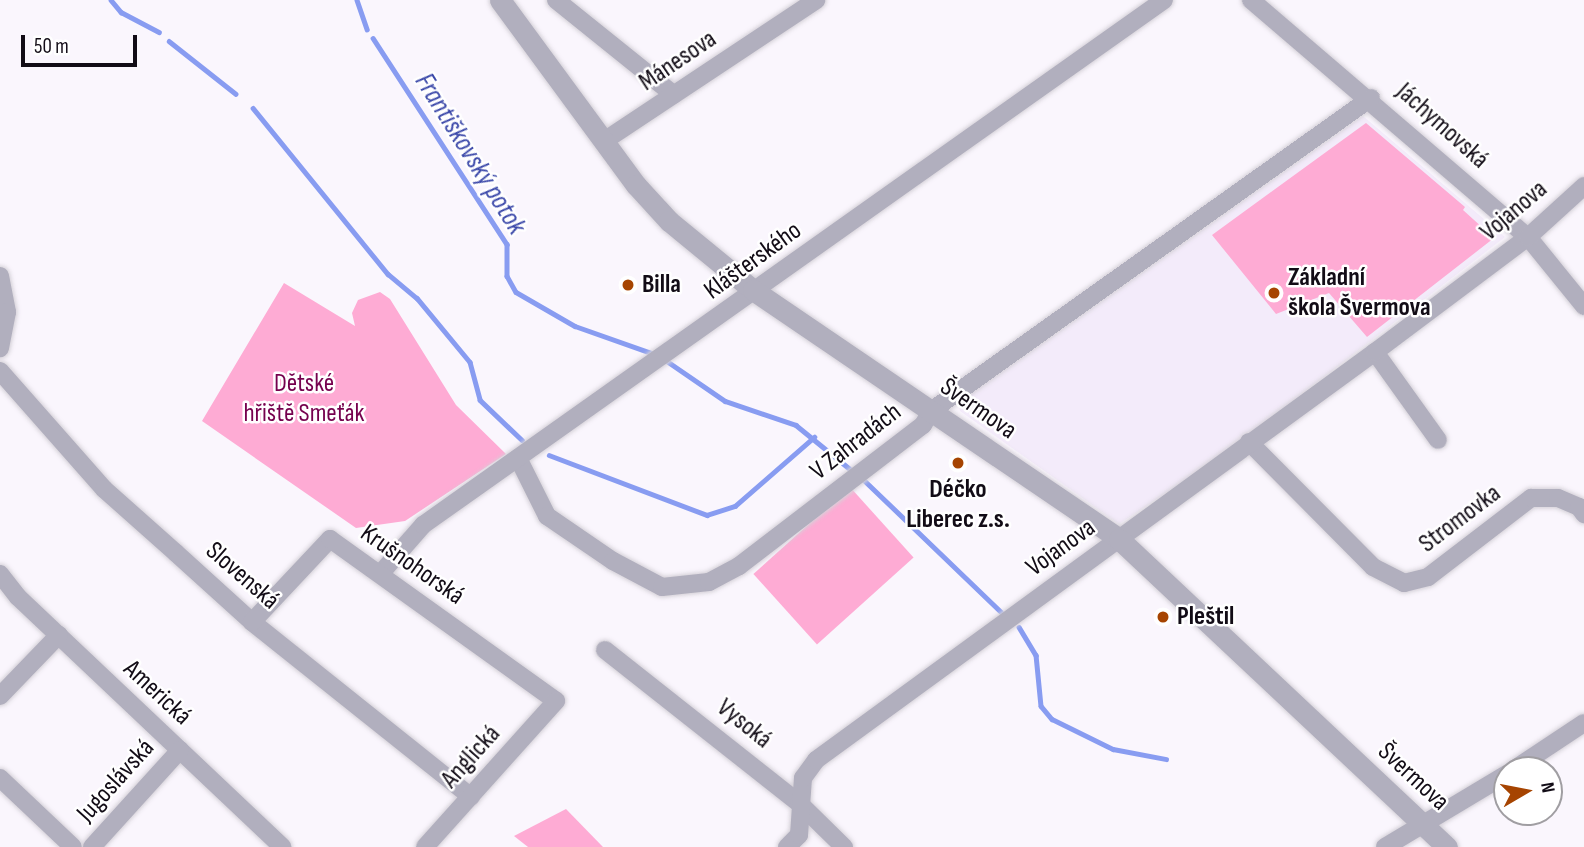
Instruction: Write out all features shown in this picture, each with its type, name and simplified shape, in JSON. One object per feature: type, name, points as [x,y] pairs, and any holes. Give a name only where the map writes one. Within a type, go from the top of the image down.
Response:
[{"type":"street","name":"Švermova","points":[[500,0],[604,141],[669,221],[753,290],[1119,539],[1447,847]]},
{"type":"street","points":[[556,0],[674,95]]},
{"type":"street","name":"Mánesova","points":[[604,141],[816,0]]},
{"type":"street","name":"Klášterského","points":[[381,573],[423,525],[740,304],[753,290],[1164,0]]},
{"type":"street","name":"Jáchymovská","points":[[1251,0],[1371,98],[1528,237],[1584,306]]},
{"type":"street","name":"V Zahradách","points":[[518,458],[547,516],[650,584],[692,587],[739,566],[923,425],[931,411],[1371,98]]},
{"type":"street","name":"Vojanova","points":[[787,847],[799,835],[799,803],[803,778],[816,760],[1375,352],[1528,237],[1584,186]]},
{"type":"street","points":[[0,276],[7,312],[0,348]]},
{"type":"street","points":[[1375,352],[1438,440]]},
{"type":"street","name":"Slovenská","points":[[0,371],[104,489],[252,622],[471,797]]},
{"type":"street","name":"Stromovka","points":[[1249,442],[1373,567],[1405,583],[1428,577],[1531,498],[1558,498],[1579,507],[1584,514]]},
{"type":"street","name":"Krušnohorská","points":[[252,622],[330,539],[556,701]]},
{"type":"street","name":"Americká","points":[[0,574],[59,635],[282,847]]},
{"type":"street","points":[[0,696],[59,635]]},
{"type":"street","name":"Vysoká","points":[[605,650],[799,803],[844,847]]},
{"type":"street","name":"Anglická","points":[[425,847],[556,701]]},
{"type":"street","points":[[1534,756],[1584,723]]},
{"type":"street","name":"Jugoslávská","points":[[92,847],[180,750]]},
{"type":"street","points":[[0,778],[73,847]]},
{"type":"street","points":[[1385,847],[1420,823],[1493,782]]},
{"type":"shaded area","name":"Základní škola Švermova","points":[[1363,116],[1505,237],[1219,458],[1119,524],[960,411],[958,403]]},
{"type":"green space","points":[[1366,123],[1465,207],[1463,210],[1494,238],[1367,337],[1329,293],[1276,314],[1212,235]]},
{"type":"green space","name":"Dětské hřiště Smeťák","points":[[284,283],[355,326],[352,313],[358,300],[380,292],[390,299],[456,405],[506,454],[405,521],[356,528],[202,421]]},
{"type":"green space","points":[[850,487],[914,558],[817,645],[753,574]]},
{"type":"green space","points":[[566,809],[603,847],[528,847],[514,836]]},
{"type":"waterway","points":[[111,0],[121,12],[159,32]]},
{"type":"waterway","name":"Františkovský potok","points":[[357,0],[367,29]]},
{"type":"waterway","name":"Františkovský potok","points":[[373,38],[507,244],[507,276],[516,292],[575,326],[657,355]]},
{"type":"waterway","points":[[169,41],[236,94]]},
{"type":"waterway","points":[[253,108],[388,274],[417,298],[470,362],[480,400],[522,440]]},
{"type":"waterway","name":"Františkovský potok","points":[[664,359],[725,401],[796,425],[850,469]]},
{"type":"waterway","points":[[549,455],[707,515],[735,506],[814,437]]},
{"type":"waterway","name":"Františkovský potok","points":[[864,480],[1001,612]]},
{"type":"waterway","name":"Františkovský potok","points":[[1019,627],[1036,655],[1041,706],[1052,719],[1113,749],[1166,759]]},
{"type":"place","name":"Billa","points":[[628,285]]},
{"type":"place","name":"Základní škola Švermova","points":[[1274,293]]},
{"type":"place","name":"Déčko Liberec z.s.","points":[[958,463]]},
{"type":"place","name":"Pleštil","points":[[1163,617]]}]
